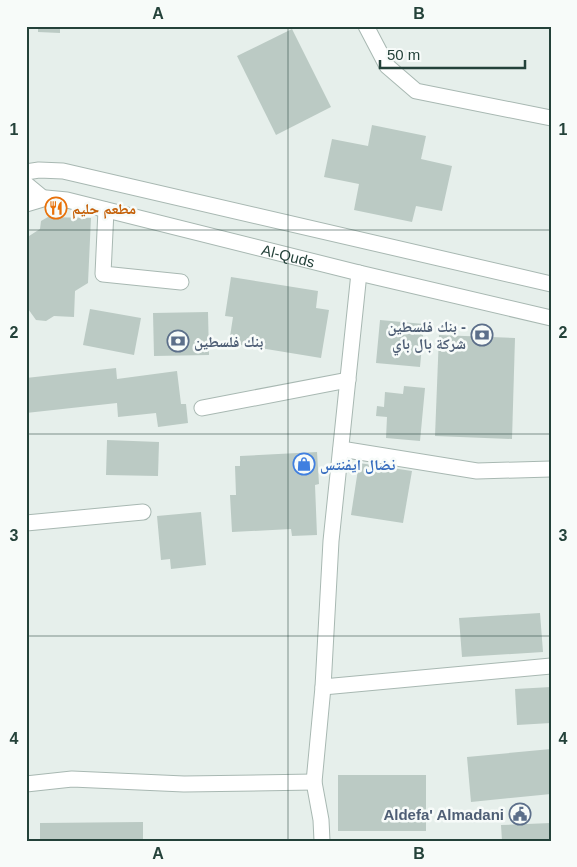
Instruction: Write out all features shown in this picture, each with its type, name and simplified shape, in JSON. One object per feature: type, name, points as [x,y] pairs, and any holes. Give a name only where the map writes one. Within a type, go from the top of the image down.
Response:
[{"type":"street","points":[[366,26],[387,66],[416,91],[551,118]]},
{"type":"street","name":"Al-Quds","points":[[26,172],[39,170],[63,171],[551,284]]},
{"type":"street","points":[[26,184],[43,198]]},
{"type":"street","name":"Al-Quds","points":[[26,204],[43,198],[68,200],[359,273],[551,318]]},
{"type":"street","points":[[106,210],[103,274],[182,282]]},
{"type":"street","points":[[322,841],[321,820],[314,782],[323,687],[331,541],[359,273]]},
{"type":"street","points":[[202,408],[348,380]]},
{"type":"street","points":[[341,449],[478,471],[551,469]]},
{"type":"street","points":[[26,523],[143,512]]},
{"type":"street","points":[[323,687],[551,666]]},
{"type":"street","points":[[26,784],[72,779],[184,784],[314,782]]},
{"type":"building","points":[[38,26],[60,26],[60,33],[38,32]]},
{"type":"building","points":[[292,29],[331,107],[276,135],[237,56]]},
{"type":"building","points":[[372,125],[426,136],[421,159],[452,166],[442,211],[416,206],[412,222],[354,210],[359,184],[324,177],[332,139],[368,146]]},
{"type":"building","points":[[48,217],[91,218],[88,283],[75,291],[74,317],[54,316],[46,321],[36,320],[26,306],[26,238],[40,229],[41,221]]},
{"type":"building","points":[[231,277],[318,291],[316,308],[329,310],[321,358],[229,343],[233,317],[225,316]]},
{"type":"building","points":[[90,309],[141,318],[134,355],[83,345]]},
{"type":"building","points":[[208,312],[209,355],[154,356],[153,313]]},
{"type":"building","points":[[380,320],[424,324],[420,367],[376,363]]},
{"type":"building","points":[[439,335],[515,338],[512,439],[435,436]]},
{"type":"building","points":[[116,368],[117,379],[177,371],[181,404],[186,404],[188,423],[158,427],[156,413],[118,417],[117,403],[26,413],[26,378]]},
{"type":"building","points":[[404,386],[425,388],[420,441],[386,438],[387,417],[376,416],[377,406],[384,407],[385,392],[403,394]]},
{"type":"building","points":[[107,440],[159,442],[158,476],[106,475]]},
{"type":"building","points":[[317,452],[319,484],[315,485],[317,535],[292,536],[291,529],[232,532],[230,495],[236,495],[235,466],[240,466],[240,456]]},
{"type":"building","points":[[359,463],[412,471],[403,523],[351,515]]},
{"type":"building","points":[[201,512],[206,565],[171,569],[170,559],[161,560],[157,516]]},
{"type":"building","points":[[540,613],[543,652],[462,657],[459,618]]},
{"type":"building","points":[[551,687],[551,723],[517,725],[515,689]]},
{"type":"building","points":[[551,749],[551,794],[471,802],[467,757]]},
{"type":"building","points":[[338,775],[426,775],[426,831],[338,831]]},
{"type":"building","points":[[143,822],[143,841],[40,841],[40,823]]},
{"type":"building","points":[[551,823],[551,841],[502,841],[501,825]]},
{"type":"place","name":"مطعم حليم","points":[[56,208]]},
{"type":"place","name":"بنك فلسطين - شركة بال باي","points":[[482,335]]},
{"type":"place","name":"بنك فلسطين","points":[[178,341]]},
{"type":"place","name":"نضال ايفنتس","points":[[304,464]]},
{"type":"place","name":"Aldefa' Almadani","points":[[520,814]]}]
